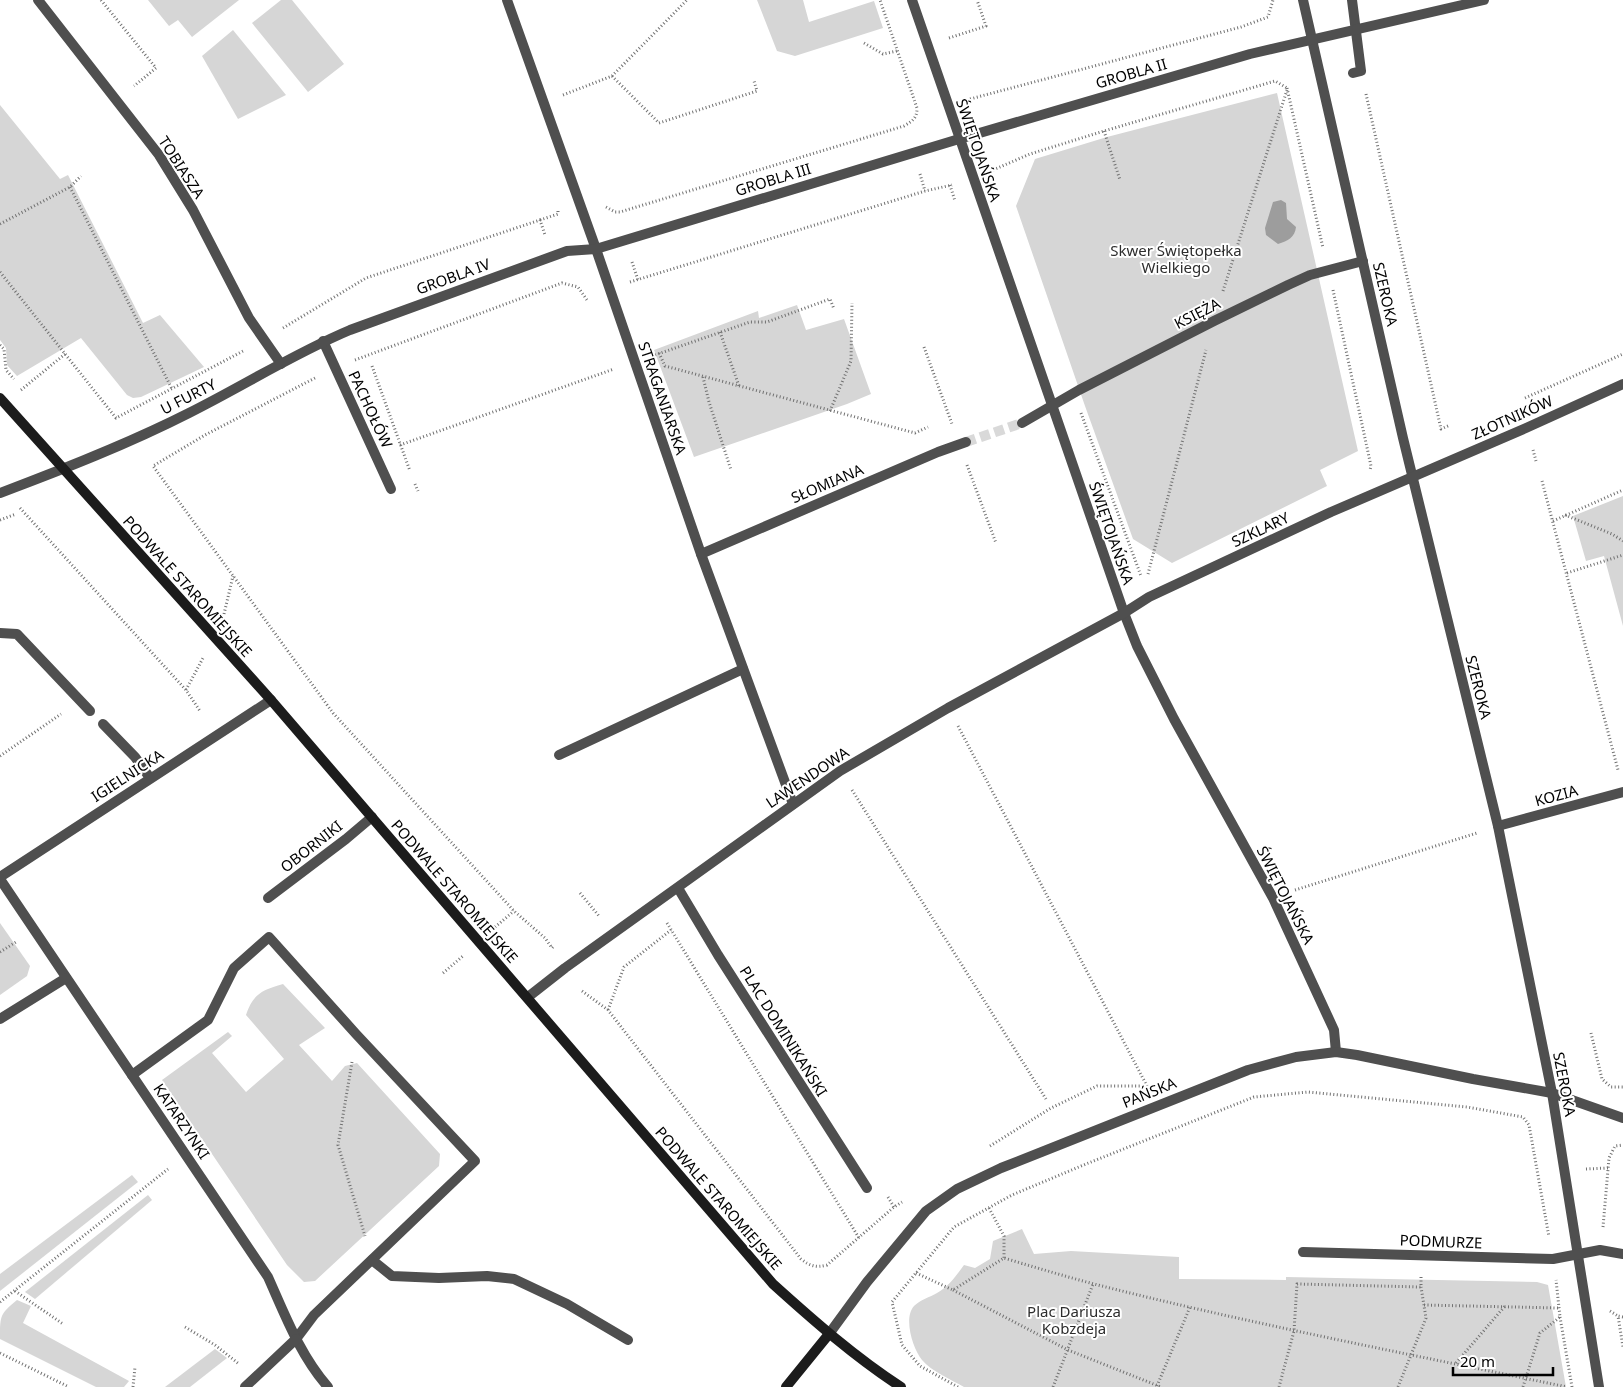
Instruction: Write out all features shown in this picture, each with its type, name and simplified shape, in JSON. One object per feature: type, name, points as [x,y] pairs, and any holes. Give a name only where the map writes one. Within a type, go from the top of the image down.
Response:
[{"type":"street","name":"TOBIASZA","points":[[38,0],[159,155],[193,210],[249,318],[281,364]]},
{"type":"street","name":"STRAGANIARSKA","points":[[506,0],[596,249],[701,554],[793,804]]},
{"type":"street","name":"ŚWIĘTOJAŃSKA","points":[[912,0],[958,139],[1137,646],[1174,719],[1273,898],[1334,1030],[1336,1052]]},
{"type":"street","name":"SZEROKA","points":[[1303,0],[1412,477],[1498,826],[1552,1093],[1599,1387]]},
{"type":"street","points":[[1352,0],[1356,30],[1357,72]]},
{"type":"street","name":"GROBLA II","points":[[958,139],[1250,54],[1484,0]]},
{"type":"street","name":"GROBLA III","points":[[596,249],[958,139]]},
{"type":"street","name":"GROBLA IV","points":[[323,341],[566,251],[596,249]]},
{"type":"street","name":"KSIĘŻA","points":[[1051,406],[1214,321],[1288,285],[1328,270],[1363,261]]},
{"type":"street","name":"U FURTY","points":[[2,492],[63,469],[188,414],[323,341]]},
{"type":"street","name":"PACHOŁÓW","points":[[323,341],[392,489]]},
{"type":"street","name":"ZŁOTNIKÓW","points":[[1412,477],[1623,384]]},
{"type":"street","name":"PODWALE STAROMIEJSKIE","points":[[2,401],[271,700],[773,1284],[829,1334],[901,1387]]},
{"type":"street","points":[[1022,423],[1051,406]]},
{"type":"street","name":"SŁOMIANA","points":[[701,554],[938,452],[966,442]]},
{"type":"street","name":"SZKLARY","points":[[1124,613],[1149,597],[1331,512],[1412,477]]},
{"type":"street","name":"LAWENDOWA","points":[[528,997],[655,903],[840,772],[948,708],[1124,613]]},
{"type":"street","points":[[0,633],[17,634],[90,711]]},
{"type":"street","points":[[559,755],[743,669]]},
{"type":"street","name":"IGIELNICKA","points":[[0,878],[271,700]]},
{"type":"street","points":[[103,724],[135,757],[150,778]]},
{"type":"street","name":"KOZIA","points":[[1498,826],[1623,792]]},
{"type":"street","name":"OBORNIKI","points":[[268,898],[372,816]]},
{"type":"street","name":"KATARZYNKI","points":[[0,878],[268,1277],[296,1339],[328,1387]]},
{"type":"street","name":"PLAC DOMINIKAŃSKI","points":[[678,888],[724,964],[867,1188]]},
{"type":"street","points":[[132,1075],[208,1020],[234,968],[269,938],[356,1034],[476,1161],[314,1315],[296,1339],[245,1387]]},
{"type":"street","points":[[0,1019],[66,978]]},
{"type":"street","name":"PAŃSKA","points":[[829,1334],[867,1282],[926,1211],[957,1190],[1001,1168],[1248,1070],[1296,1056],[1336,1052],[1356,1055],[1552,1093],[1623,1118]]},
{"type":"street","name":"PODMURZE","points":[[1303,1252],[1554,1259],[1600,1250],[1623,1254]]},
{"type":"street","points":[[372,1260],[392,1276],[439,1278],[487,1276],[514,1279],[567,1304],[628,1340]]},
{"type":"street","points":[[786,1387],[829,1334]]},
{"type":"path","points":[[563,95],[612,76],[687,0]]},
{"type":"path","points":[[615,212],[904,126],[915,119],[917,114],[916,108],[880,0]]},
{"type":"path","points":[[954,36],[986,26],[977,0]]},
{"type":"path","points":[[917,114],[1241,27],[1268,17],[1273,0]]},
{"type":"path","points":[[864,43],[883,54],[897,51]]},
{"type":"path","points":[[1357,72],[1441,429],[1450,425]]},
{"type":"path","points":[[612,76],[659,123],[757,91],[754,81]]},
{"type":"path","points":[[996,168],[1030,154],[1275,81],[1287,88],[1371,466],[1369,474]]},
{"type":"path","points":[[1104,131],[1120,180]]},
{"type":"path","points":[[0,224],[70,187],[81,176]]},
{"type":"path","points":[[627,283],[925,191],[950,186]]},
{"type":"path","points":[[70,187],[172,389]]},
{"type":"path","points":[[0,272],[116,418]]},
{"type":"path","points":[[552,948],[545,938],[514,911],[333,712],[152,466],[205,435],[335,368],[562,283],[578,287],[586,297]]},
{"type":"path","points":[[834,310],[830,299],[767,322],[750,322],[657,354],[665,366],[830,411],[915,433],[928,427]]},
{"type":"path","points":[[830,411],[851,361],[852,303]]},
{"type":"path","points":[[720,332],[739,386]]},
{"type":"path","points":[[0,344],[4,349],[6,370],[22,389]]},
{"type":"path","points":[[924,347],[954,429]]},
{"type":"path","points":[[2,401],[22,389],[65,354]]},
{"type":"path","points":[[1526,398],[1623,354]]},
{"type":"path","points":[[372,366],[411,473]]},
{"type":"path","points":[[400,445],[612,370]]},
{"type":"path","points":[[703,376],[709,402],[731,470]]},
{"type":"path","points":[[1074,393],[1141,577]]},
{"type":"path","points":[[965,458],[996,543]]},
{"type":"path","points":[[1542,481],[1616,764]]},
{"type":"path","points":[[414,482],[418,491]]},
{"type":"path","points":[[1553,521],[1623,490]]},
{"type":"path","points":[[2,492],[22,511],[186,690],[200,711]]},
{"type":"path","points":[[0,520],[22,511]]},
{"type":"path","points":[[1564,515],[1612,534],[1623,541]]},
{"type":"path","points":[[1567,574],[1623,555]]},
{"type":"path","points":[[224,614],[233,576]]},
{"type":"path","points":[[0,756],[80,701]]},
{"type":"path","points":[[948,708],[1147,1086]]},
{"type":"path","points":[[840,772],[1046,1099]]},
{"type":"path","points":[[1273,898],[1498,826]]},
{"type":"path","points":[[580,893],[599,916]]},
{"type":"path","points":[[655,903],[859,1238]]},
{"type":"path","points":[[608,1010],[624,967],[671,930]]},
{"type":"path","points":[[0,952],[17,941]]},
{"type":"path","points":[[582,991],[608,1010],[801,1259],[809,1265],[821,1267],[835,1259]]},
{"type":"path","points":[[1591,1033],[1602,1079],[1611,1087],[1623,1087]]},
{"type":"path","points":[[356,1034],[338,1144],[372,1260]]},
{"type":"path","points":[[958,1387],[920,1366],[902,1345],[892,1302],[954,1227],[1012,1195],[1254,1097],[1308,1092],[1467,1106],[1523,1117],[1529,1125],[1554,1259],[1560,1317],[1572,1387]]},
{"type":"path","points":[[0,1302],[143,1188]]},
{"type":"path","points":[[989,1208],[1004,1236],[1004,1258]]},
{"type":"path","points":[[1398,1387],[1426,1318],[1421,1287],[1422,1256]]},
{"type":"path","points":[[953,1290],[1004,1258],[1093,1284],[1294,1331],[1567,1387]]},
{"type":"path","points":[[916,1273],[953,1290],[1068,1350],[1159,1386],[1190,1307]]},
{"type":"path","points":[[1053,1387],[1093,1284]]},
{"type":"path","points":[[1279,1387],[1294,1331],[1297,1284],[1421,1287]]},
{"type":"path","points":[[15,1291],[63,1324]]},
{"type":"path","points":[[1424,1305],[1586,1307]]},
{"type":"path","points":[[1455,1364],[1505,1306]]},
{"type":"path","points":[[1623,1316],[1618,1316],[1623,1348]]},
{"type":"path","points":[[1523,1387],[1540,1333],[1560,1317]]},
{"type":"path","points":[[185,1327],[215,1345],[240,1364]]},
{"type":"path","points":[[0,1353],[69,1387]]},
{"type":"path","points":[[133,1387],[135,1366]]},
{"type":"green space","points":[[148,0],[239,0],[192,37],[178,20],[169,26]]},
{"type":"green space","points":[[281,0],[292,0],[344,64],[308,92],[252,23]]},
{"type":"green space","points":[[757,0],[803,0],[809,22],[874,1],[883,28],[795,56],[777,51]]},
{"type":"green space","points":[[233,30],[286,95],[238,119],[202,56]]},
{"type":"green space","name":"Skwer Świętopełka Wielkiego","points":[[1277,93],[1358,451],[1320,470],[1327,486],[1172,563],[1133,539],[1016,206],[1035,159],[1107,137]]},
{"type":"green space","points":[[0,105],[60,179],[68,175],[143,323],[160,315],[204,367],[141,397],[133,398],[127,395],[81,338],[17,376],[7,365],[6,348],[0,340]]},
{"type":"green space","points":[[797,305],[806,330],[844,319],[871,394],[694,457],[654,350],[758,311],[759,318]]},
{"type":"green space","points":[[1623,496],[1623,626],[1604,556],[1586,561],[1573,516]]},
{"type":"green space","points":[[0,923],[30,966],[27,976],[0,995]]},
{"type":"green space","points":[[283,984],[325,1028],[299,1045],[332,1081],[345,1066],[357,1063],[440,1154],[439,1166],[315,1281],[304,1282],[287,1265],[162,1080],[228,1032],[232,1036],[212,1053],[246,1092],[284,1059],[246,1015],[252,1002],[259,994],[269,988]]},
{"type":"green space","points":[[132,1175],[138,1182],[0,1291],[0,1274]]},
{"type":"green space","points":[[148,1195],[152,1200],[35,1299],[25,1292]]},
{"type":"green space","name":"Plac Dariusza Kobzdeja","points":[[1022,1229],[1034,1254],[1071,1251],[1179,1257],[1179,1279],[1286,1280],[1286,1277],[1537,1282],[1548,1285],[1566,1387],[964,1387],[936,1372],[922,1360],[915,1349],[910,1333],[909,1318],[911,1311],[916,1304],[945,1287],[964,1265],[975,1268],[990,1259],[993,1241]]},
{"type":"green space","points":[[17,1300],[31,1306],[23,1323],[129,1381],[124,1387],[96,1387],[0,1339],[2,1316]]},
{"type":"green space","points":[[215,1349],[227,1358],[190,1387],[165,1387]]},
{"type":"shaded area","points":[[1281,200],[1286,203],[1287,219],[1296,227],[1290,238],[1278,244],[1266,235],[1265,228],[1273,202]]},
{"type":"tunnel","points":[[966,442],[1022,423]]}]
